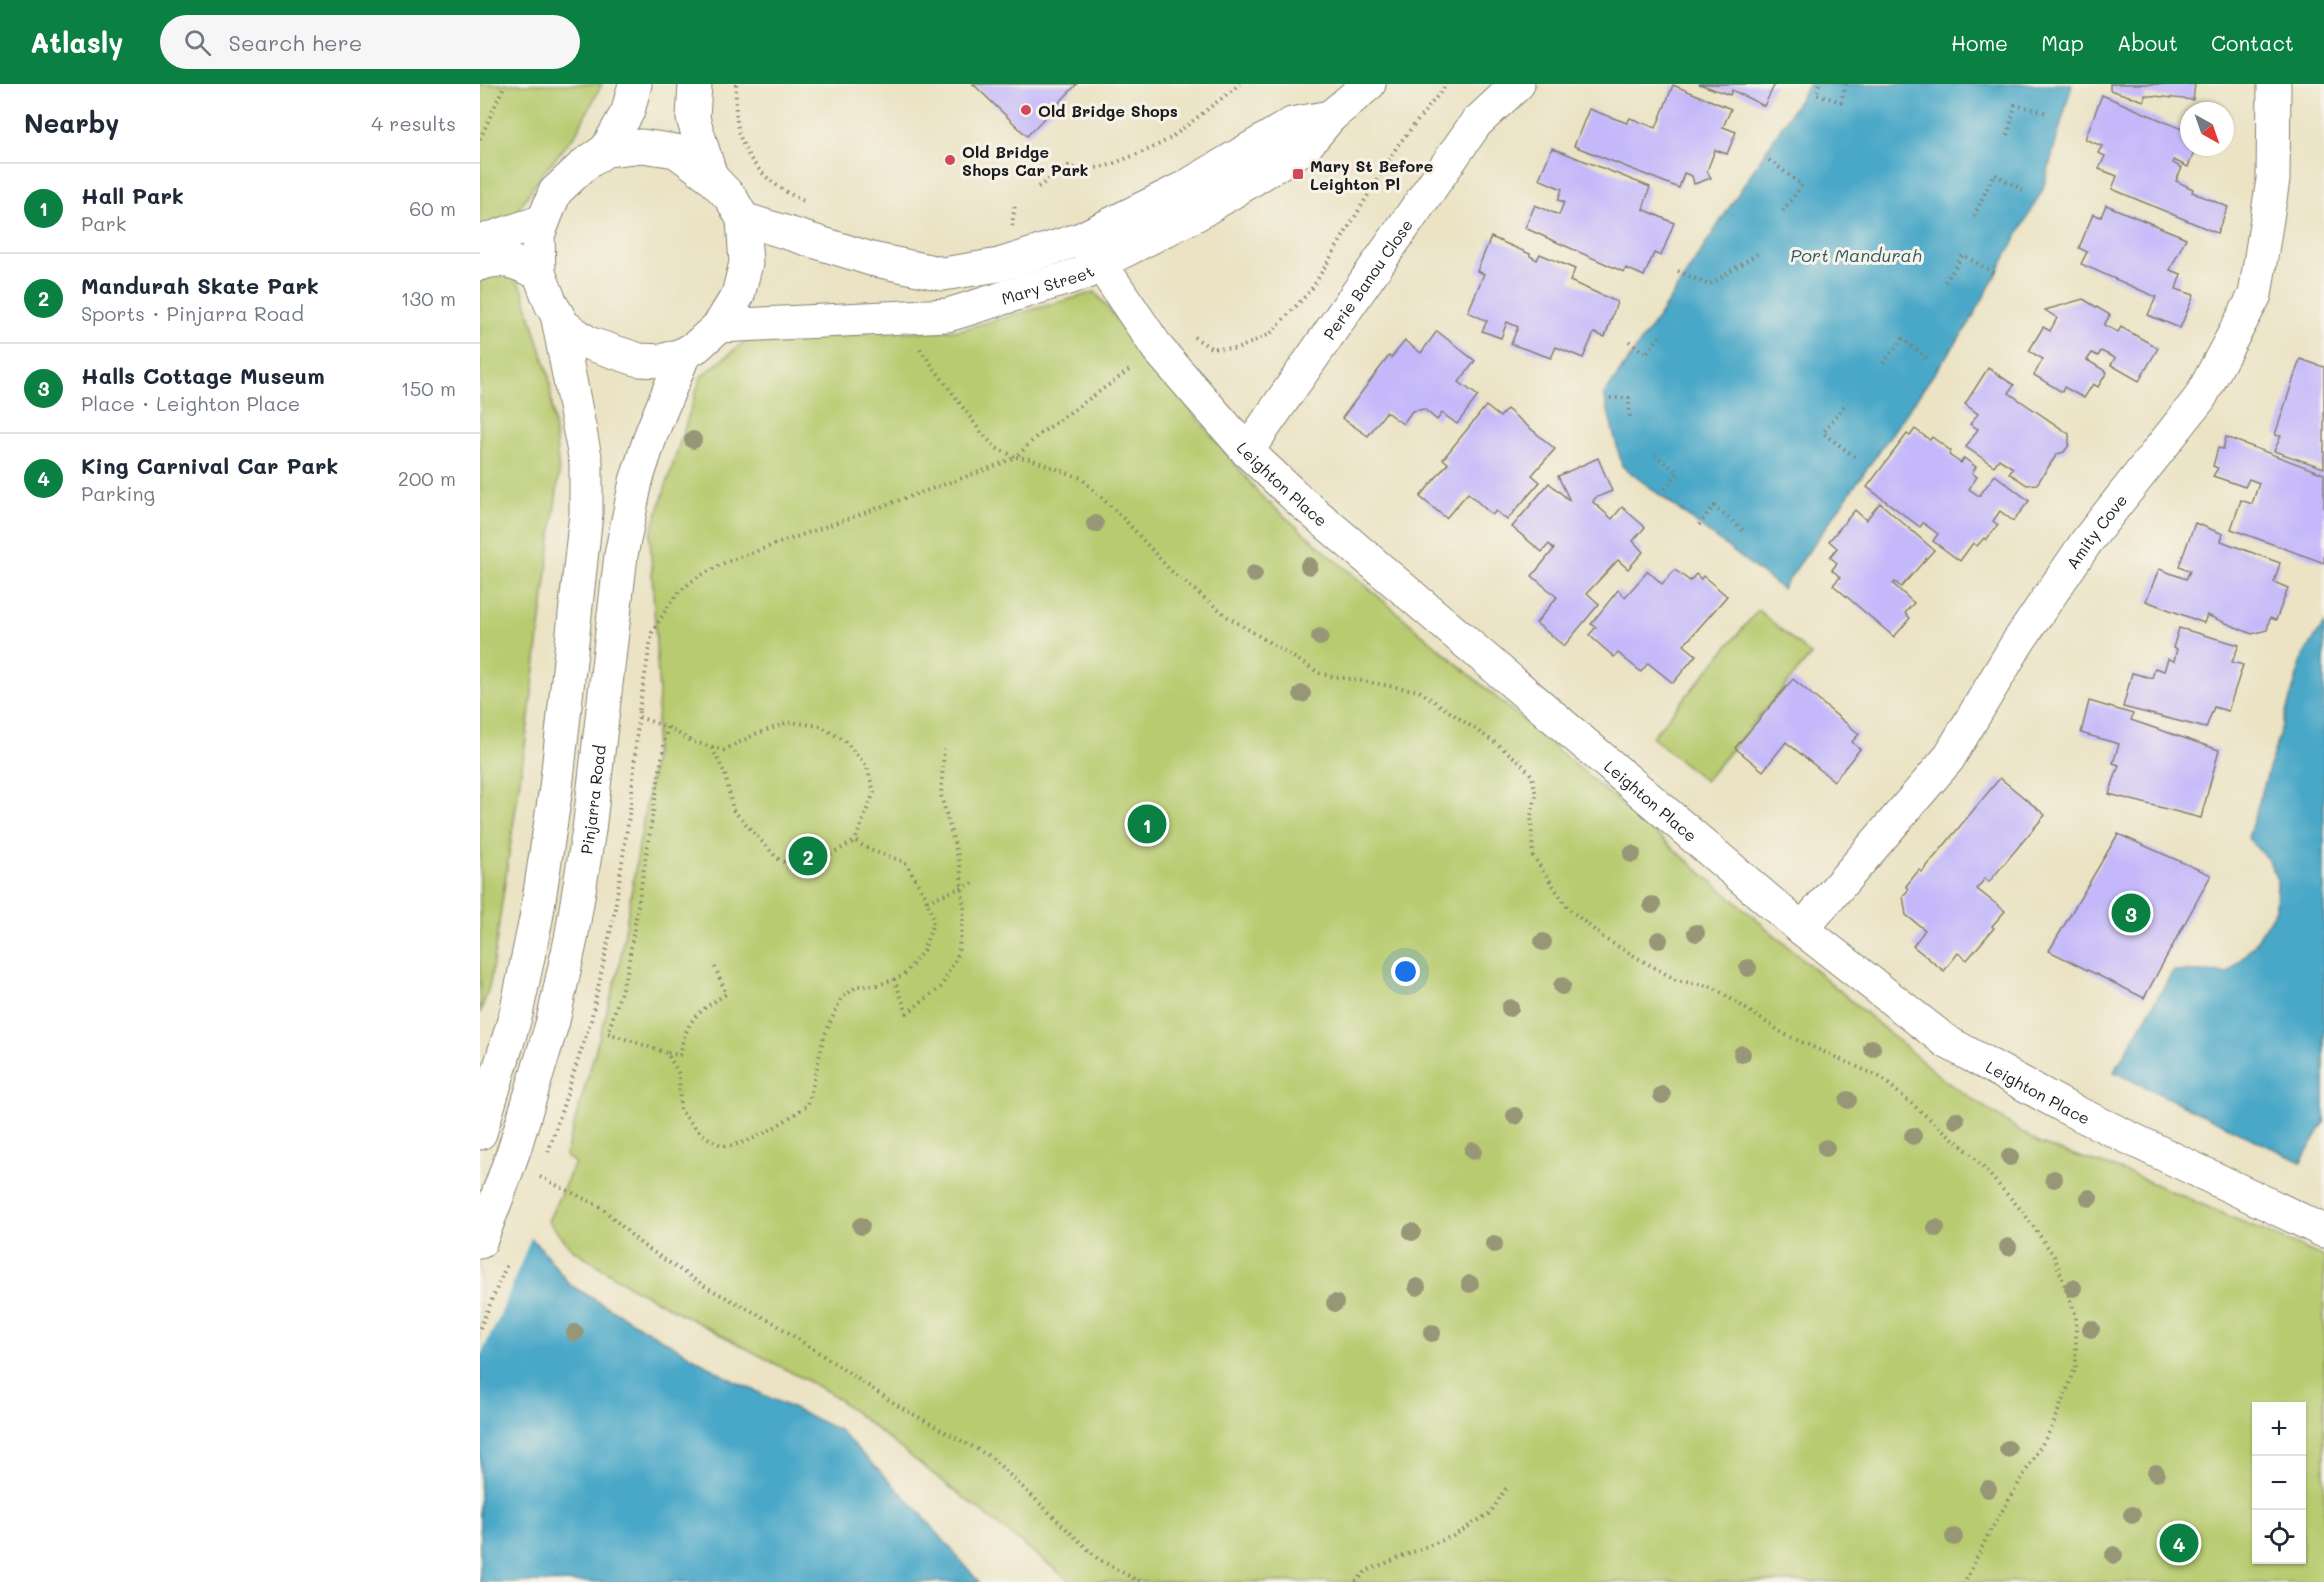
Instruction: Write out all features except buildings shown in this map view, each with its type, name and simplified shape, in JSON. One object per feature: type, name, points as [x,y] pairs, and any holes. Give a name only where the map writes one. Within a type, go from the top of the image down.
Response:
[{"type":"street","points":[[606,150],[642,146],[676,151],[711,177],[731,198],[743,219],[746,263],[738,295],[719,326],[697,346],[684,354],[662,361],[639,360],[588,343],[563,325],[539,273],[538,235],[555,192],[585,164],[606,150],[628,111],[636,84]]},
{"type":"street","points":[[695,84],[693,118],[711,177]]},
{"type":"street","name":"Mary Street","points":[[743,219],[871,259],[943,274],[1090,251],[1184,188],[1292,124],[1330,117],[1369,84]]},
{"type":"street","name":"Perie Banou Close","points":[[1247,451],[1476,123],[1518,84]]},
{"type":"street","name":"Amity Cove","points":[[1802,929],[1948,759],[2018,642],[2087,541],[2200,398],[2255,295],[2273,180],[2274,84]]},
{"type":"street","points":[[480,242],[543,221]]},
{"type":"street","name":"Mary Street","points":[[719,326],[948,315],[1087,272],[1090,251]]},
{"type":"street","name":"Leighton Place","points":[[1090,251],[1158,349],[1247,451],[1298,499],[1802,929],[1947,1042],[2071,1110],[2324,1231]]},
{"type":"street","points":[[480,264],[496,259],[508,260],[539,273]]},
{"type":"street","points":[[480,1133],[516,1014],[536,919],[556,788],[586,514],[586,462],[557,314]]},
{"type":"street","name":"Pinjarra Road","points":[[480,1242],[524,1162],[571,939],[590,830],[621,555],[636,481],[652,432],[684,354]]},
{"type":"path","points":[[480,139],[505,84]]},
{"type":"path","points":[[736,84],[737,122],[746,152],[762,174],[788,194],[810,203]]},
{"type":"path","points":[[1038,187],[1069,165],[1081,171],[1107,166],[1150,149],[1171,138],[1240,84]]},
{"type":"path","points":[[545,1160],[591,1020],[614,915],[631,803],[639,710],[652,633],[680,591],[696,578],[726,562],[1016,457],[1037,436],[1174,339],[1191,335],[1211,348],[1238,349],[1270,334],[1311,290],[1398,145],[1447,84]]},
{"type":"path","points":[[1819,84],[1816,94],[1840,102],[1846,84]]},
{"type":"path","points":[[2008,135],[2015,105],[2048,113]]},
{"type":"path","points":[[1769,160],[1802,185],[1782,212]]},
{"type":"path","points":[[1974,216],[1994,174],[2023,190]]},
{"type":"path","points":[[1678,271],[1709,285],[1757,254]]},
{"type":"path","points":[[1945,282],[1963,255],[1996,274]]},
{"type":"path","points":[[911,317],[911,332],[921,350],[981,432],[996,448],[1016,457],[1030,459],[1082,478],[1123,518],[1170,570],[1228,617],[1321,674],[1419,691],[1521,762],[1532,776],[1536,795],[1531,816],[1533,856],[1568,908],[1605,939],[1676,980],[1713,987],[1784,1034],[1880,1077],[1971,1153],[2023,1212],[2054,1256],[2076,1316],[2076,1367],[2051,1429],[1989,1533],[1965,1582]]},
{"type":"path","points":[[1629,341],[1646,354],[1660,336]]},
{"type":"path","points":[[1883,363],[1903,339],[1929,360]]},
{"type":"path","points":[[1610,398],[1629,398],[1630,420]]},
{"type":"path","points":[[1844,406],[1823,433],[1856,458]]},
{"type":"path","points":[[1655,455],[1678,473],[1664,490]]},
{"type":"path","points":[[1698,525],[1714,506],[1744,531]]},
{"type":"path","points":[[639,717],[667,727],[693,742],[724,750],[756,734],[789,722],[821,726],[846,742],[867,767],[874,792],[855,841],[800,871],[777,858],[733,810],[725,774],[711,747]]},
{"type":"path","points":[[667,727],[627,972],[608,1033],[667,1053],[680,1055],[683,1038],[690,1022],[726,994],[715,967]]},
{"type":"path","points":[[894,979],[902,1006],[907,1013],[941,987],[958,954],[964,911],[960,864],[941,795],[944,749]]},
{"type":"path","points":[[667,1053],[679,1074],[680,1110],[701,1133],[721,1145],[748,1142],[808,1105],[824,1036],[841,999],[857,986],[878,985],[903,976],[923,951],[934,921],[927,901],[905,862],[870,850],[855,841]]},
{"type":"path","points":[[927,901],[976,882]]},
{"type":"path","points":[[524,1162],[601,1207],[641,1244],[706,1287],[771,1321],[900,1407],[991,1457],[1098,1559],[1140,1582]]},
{"type":"path","points":[[538,1181],[542,1170]]},
{"type":"path","points":[[1356,1582],[1366,1571],[1453,1536],[1490,1514],[1506,1488]]},
{"type":"green space","points":[[480,84],[602,84],[575,135],[543,173],[515,214],[480,227]]},
{"type":"green space","points":[[511,275],[522,288],[549,376],[559,474],[528,725],[490,984],[480,1014],[480,278]]},
{"type":"green space","points":[[1095,292],[1262,497],[1944,1080],[2040,1144],[2129,1173],[2324,1257],[2324,1582],[1071,1582],[830,1393],[629,1286],[571,1248],[548,1221],[575,1163],[565,1156],[618,972],[654,756],[659,695],[650,536],[701,377],[749,338],[960,330]]},
{"type":"green space","points":[[1758,610],[1811,655],[1705,781],[1652,737]]},
{"type":"water","name":"Port Mandurah","points":[[1809,84],[2072,84],[2043,189],[1969,324],[1782,589],[1622,466],[1604,395],[1663,310]]},
{"type":"water","points":[[2324,624],[2324,1123],[2301,1162],[2114,1072],[2173,971],[2228,973],[2254,945],[2276,909],[2277,880],[2269,861],[2248,838],[2303,656]]},
{"type":"water","points":[[480,1191],[540,1247],[570,1285],[730,1379],[839,1430],[918,1510],[979,1582],[480,1582]]},
{"type":"pier","points":[[480,1188],[532,1235],[499,1318],[480,1356]]},
{"type":"place","name":"Old Bridge Shops","points":[[1026,110]]},
{"type":"place","name":"Old Bridge Shops Car Park","points":[[950,160]]},
{"type":"place","name":"Mary St Before Leighton Pl","points":[[1298,174]]},
{"type":"place","name":"Hall Park","points":[[1147,824]]},
{"type":"place","name":"Mandurah Skate Park","points":[[808,856]]},
{"type":"place","name":"Halls Cottage Museum","points":[[2131,913]]},
{"type":"place","name":"King Carnival Car Park","points":[[2179,1543]]}]
